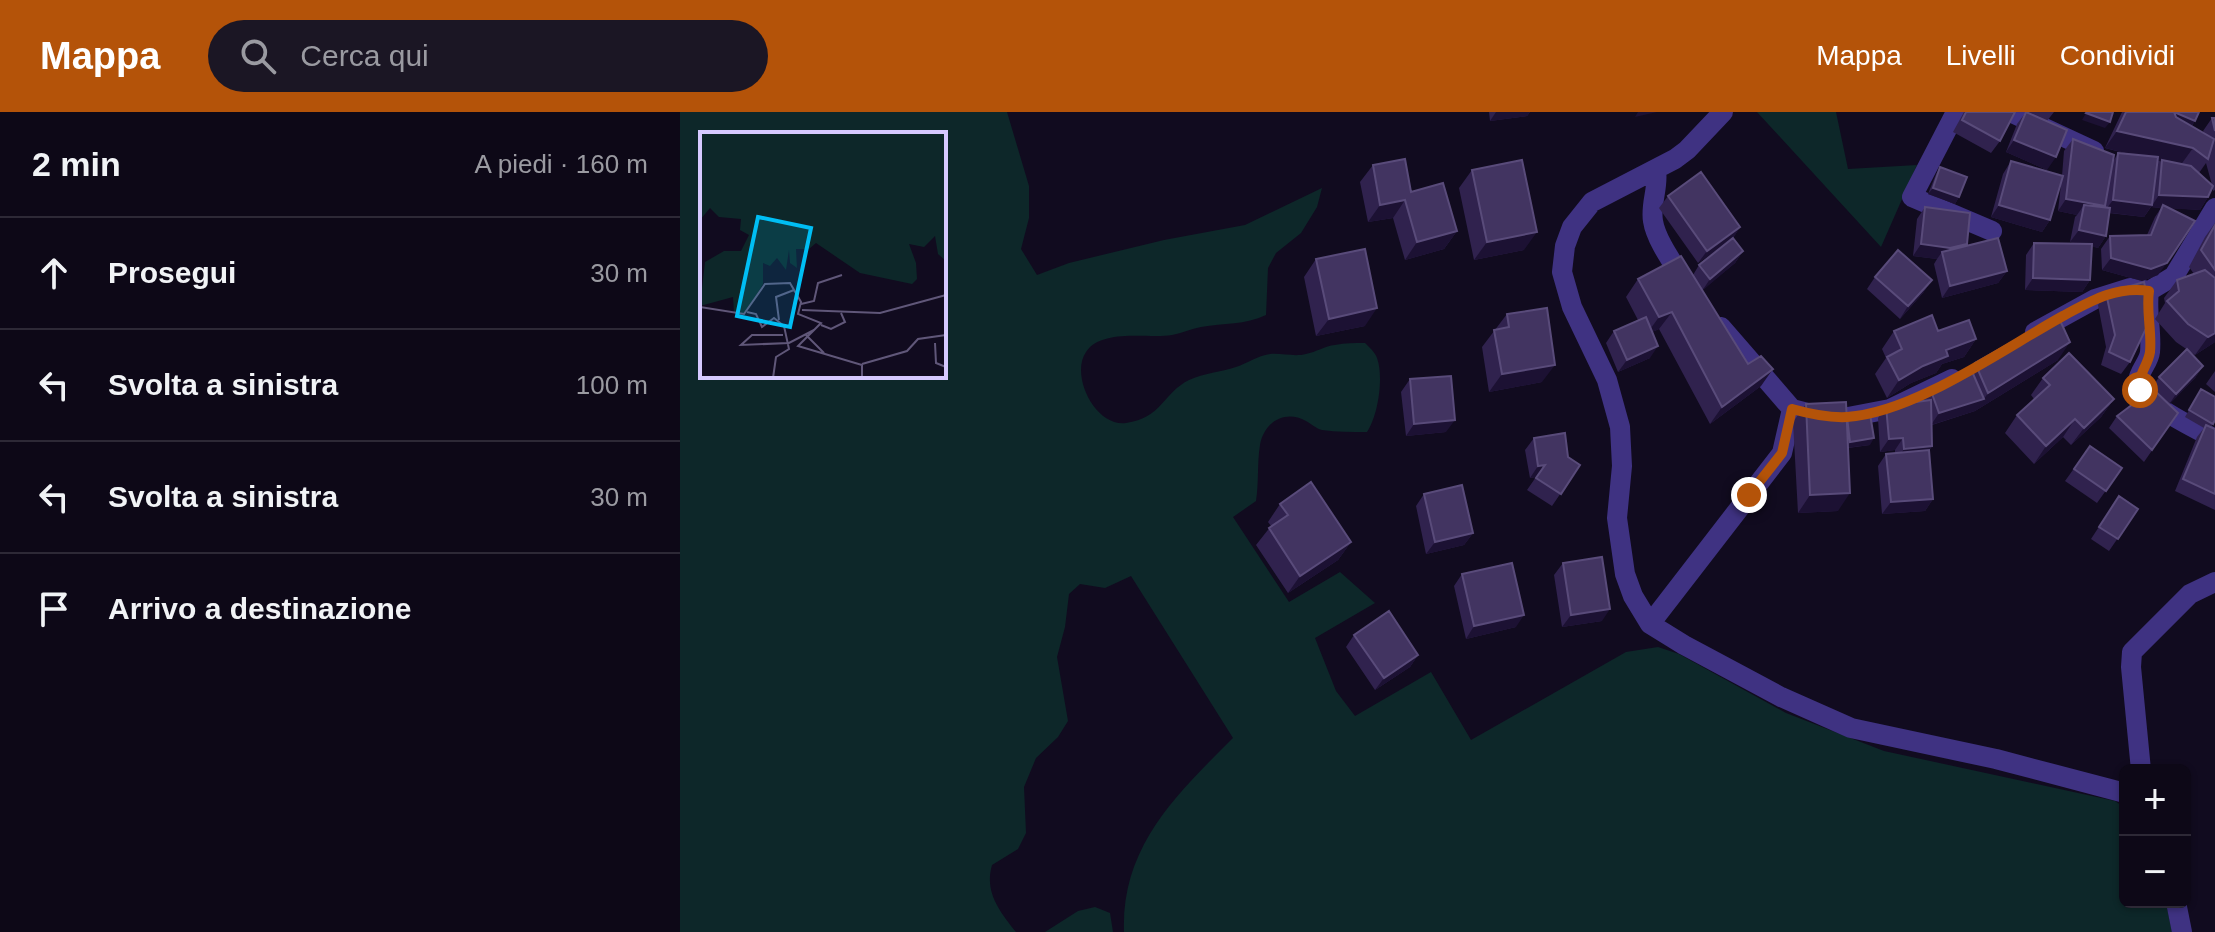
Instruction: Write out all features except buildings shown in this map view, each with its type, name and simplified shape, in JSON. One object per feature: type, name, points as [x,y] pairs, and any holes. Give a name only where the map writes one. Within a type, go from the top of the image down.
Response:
[{"type":"street","points":[[1723,112],[1687,150],[1656,170],[1592,202],[1572,227],[1565,246],[1562,272],[1572,307],[1607,380],[1620,427],[1622,466],[1617,518],[1625,574],[1633,596],[1650,624],[1781,697],[1851,728],[1996,759],[2119,791]]},
{"type":"street","points":[[1956,112],[1912,197],[1992,231]]},
{"type":"street","points":[[2010,112],[2109,158]]},
{"type":"street","points":[[1656,170],[1653,221],[1669,257],[1700,302],[1792,409],[1819,416],[1848,417],[1890,409],[1966,372]]},
{"type":"street","points":[[2016,342],[2095,299],[2130,288],[2149,291],[2174,276],[2215,207],[2200,188]]},
{"type":"street","points":[[2149,291],[2150,354],[2138,381],[2140,390],[2173,419],[2215,439]]},
{"type":"street","points":[[1650,624],[1782,453],[1792,409]]},
{"type":"street","points":[[2140,764],[2132,652],[2190,594],[2215,582]]},
{"type":"street","points":[[2177,908],[2182,932]]},
{"type":"green space","points":[[680,112],[1007,112],[1029,186],[1029,218],[1021,249],[1037,275],[1069,263],[1164,240],[1245,225],[1322,188],[1317,207],[1301,233],[1276,253],[1268,268],[1266,315],[1250,321],[1201,327],[1172,335],[1103,340],[1086,352],[1081,373],[1088,398],[1104,417],[1126,423],[1155,411],[1189,380],[1265,355],[1302,355],[1354,343],[1365,343],[1373,352],[1379,366],[1380,386],[1367,432],[1322,430],[1291,416],[1277,420],[1262,437],[1256,501],[1233,517],[1289,602],[1340,572],[1375,603],[1315,638],[1336,691],[1355,716],[1431,672],[1471,740],[1626,652],[1658,647],[1679,654],[1786,713],[1884,751],[2115,801],[2119,804],[2119,908],[2167,908],[2172,932],[1124,932],[1132,873],[1142,848],[1173,801],[1233,738],[1131,576],[1105,588],[1080,584],[1069,594],[1057,657],[1068,721],[1058,737],[1036,758],[1024,787],[1026,833],[1018,849],[992,865],[992,893],[1016,932],[680,932]]},
{"type":"green space","points":[[1757,112],[1836,112],[1848,169],[1917,165],[1881,247]]},
{"type":"green space","points":[[1095,907],[1110,913],[1113,932],[1045,932],[1078,911]]},
{"type":"route","points":[[1749,495],[1782,453],[1792,409],[1819,416],[1848,417],[1890,409],[1966,372],[2095,299],[2130,288],[2149,291],[2150,354],[2138,381],[2140,390]]}]
